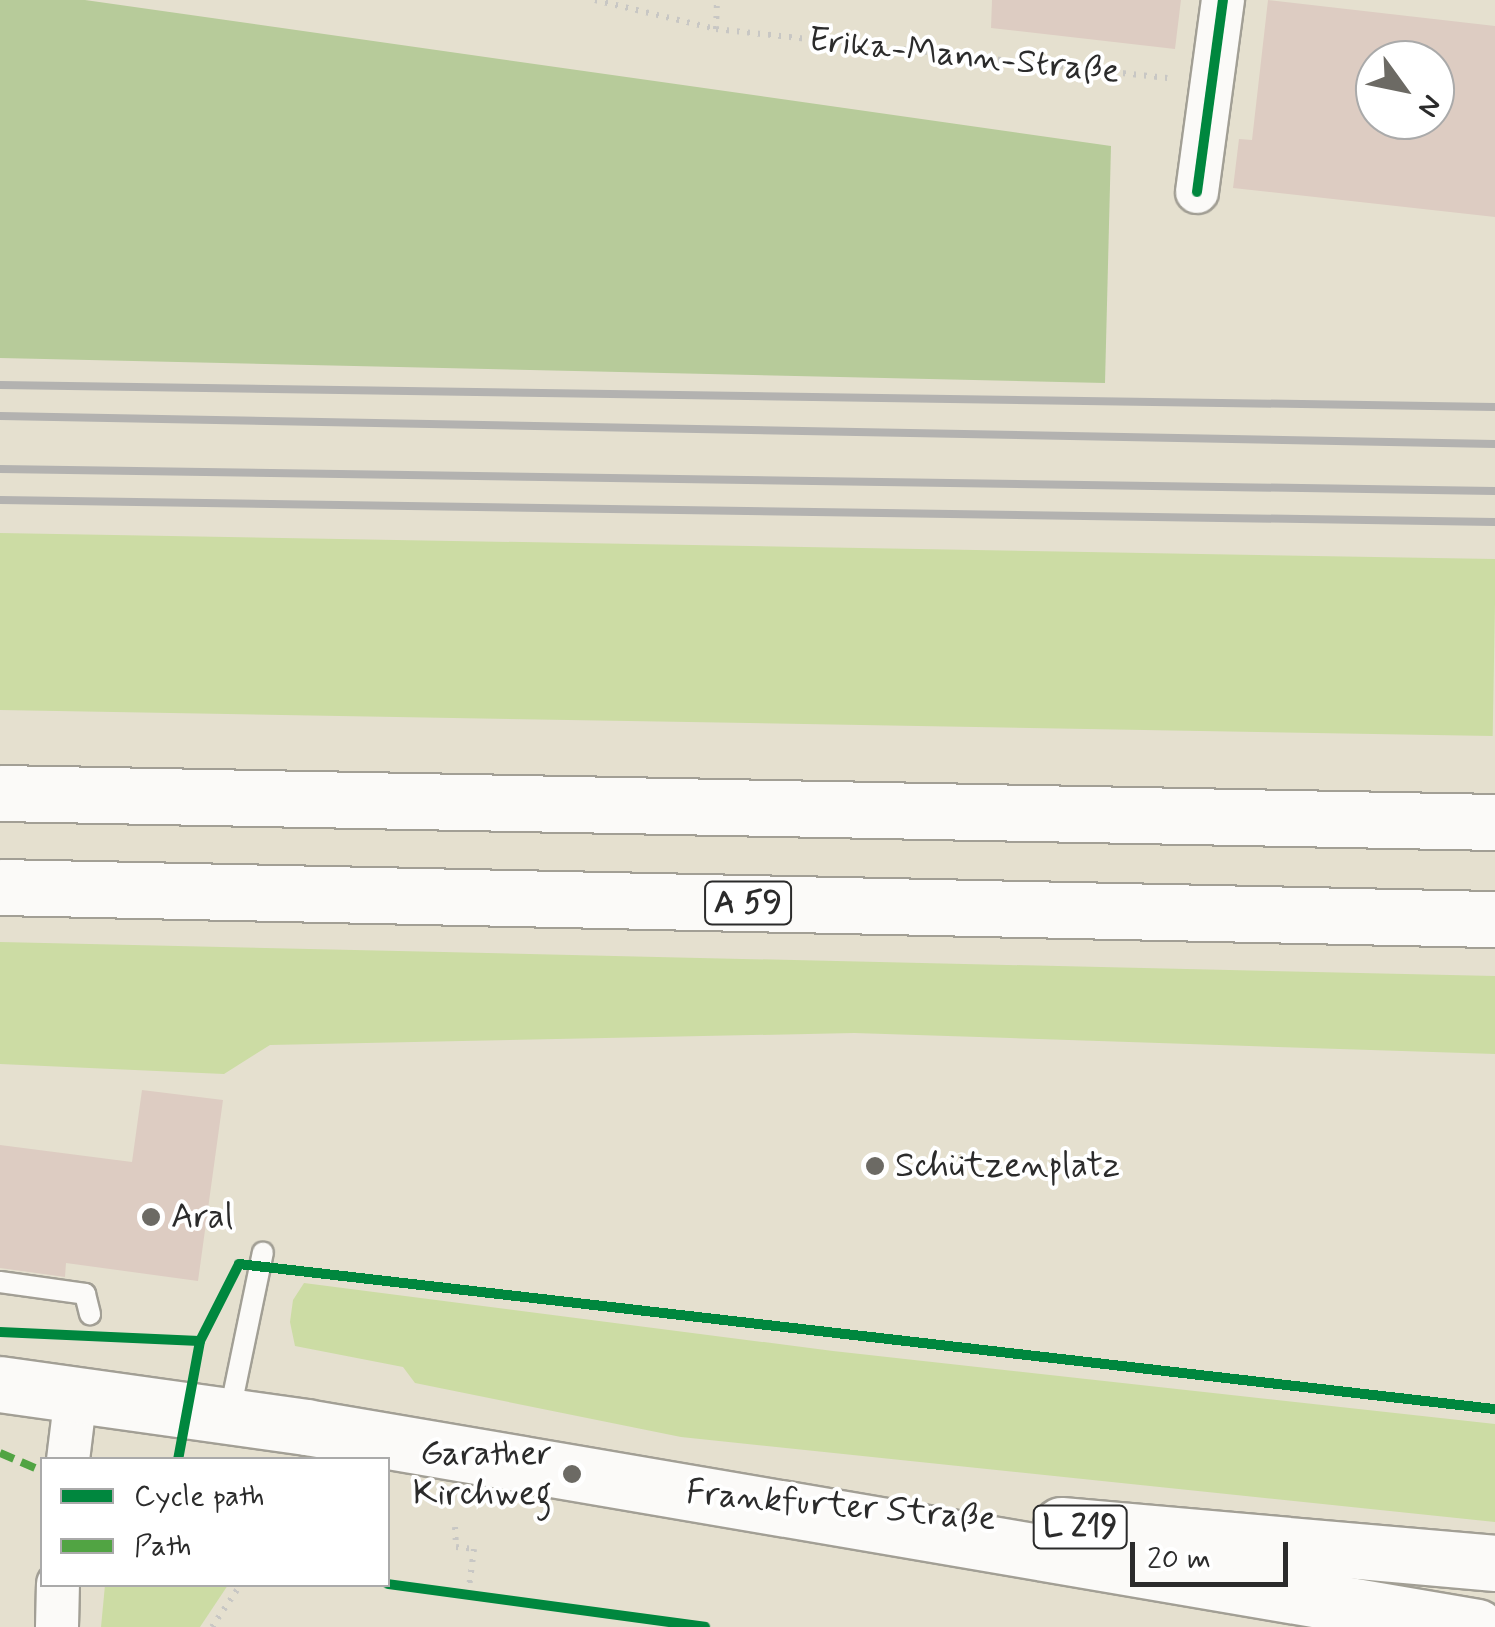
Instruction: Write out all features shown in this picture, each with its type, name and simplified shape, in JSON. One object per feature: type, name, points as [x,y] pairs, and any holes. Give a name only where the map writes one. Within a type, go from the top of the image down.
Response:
[{"type":"main road","points":[[0,793],[1495,822]]},
{"type":"main road","name":"A 59","points":[[0,887],[1495,919]]},
{"type":"main road","name":"Frankfurter Straße","points":[[0,1384],[229,1416],[1477,1627]]},
{"type":"main road","name":"Frankfurter Straße","points":[[664,1490],[1495,1564]]},
{"type":"street","points":[[1198,192],[1223,0]]},
{"type":"street","points":[[68,1457],[76,1395]]},
{"type":"street","points":[[56,1627],[58,1587]]},
{"type":"lane","points":[[229,1416],[263,1252]]},
{"type":"lane","points":[[0,1282],[84,1294],[90,1314]]},
{"type":"path","points":[[716,29],[717,0]]},
{"type":"path","points":[[455,1527],[456,1547],[474,1549],[468,1595]]},
{"type":"path","points":[[212,1627],[239,1587]]},
{"type":"green space","points":[[0,0],[85,0],[1111,146],[1105,383],[0,358]]},
{"type":"green space","points":[[0,533],[1495,559],[1493,736],[0,710]]},
{"type":"green space","points":[[0,942],[1495,976],[1495,1054],[854,1033],[270,1045],[224,1074],[0,1064]]},
{"type":"green space","points":[[304,1283],[833,1351],[1495,1424],[1495,1522],[681,1437],[415,1383],[403,1367],[295,1346],[290,1322],[293,1300]]},
{"type":"green space","points":[[105,1587],[227,1587],[200,1627],[101,1627]]},
{"type":"building","points":[[992,0],[1181,0],[1175,49],[991,28]]},
{"type":"building","points":[[1268,0],[1495,26],[1495,217],[1233,188],[1239,139],[1252,140]]},
{"type":"building","points":[[142,1090],[223,1100],[198,1281],[66,1263],[65,1277],[0,1268],[0,1145],[132,1162]]},
{"type":"railway","points":[[0,385],[1495,407]]},
{"type":"railway","points":[[0,416],[1495,444]]},
{"type":"railway","points":[[0,469],[1495,491]]},
{"type":"railway","points":[[0,500],[1495,522]]},
{"type":"marked path","points":[[0,1453],[40,1470]]},
{"type":"cycle path","points":[[1197,192],[1223,0]]},
{"type":"cycle path","points":[[179,1457],[200,1341],[239,1264],[1495,1409]]},
{"type":"cycle path","points":[[0,1332],[200,1341]]},
{"type":"cycle path","points":[[390,1584],[705,1627]]},
{"type":"place","name":"Schützenplatz","points":[[875,1166]]},
{"type":"place","name":"Aral","points":[[151,1217]]},
{"type":"place","name":"Garather Kirchweg","points":[[572,1474]]}]
